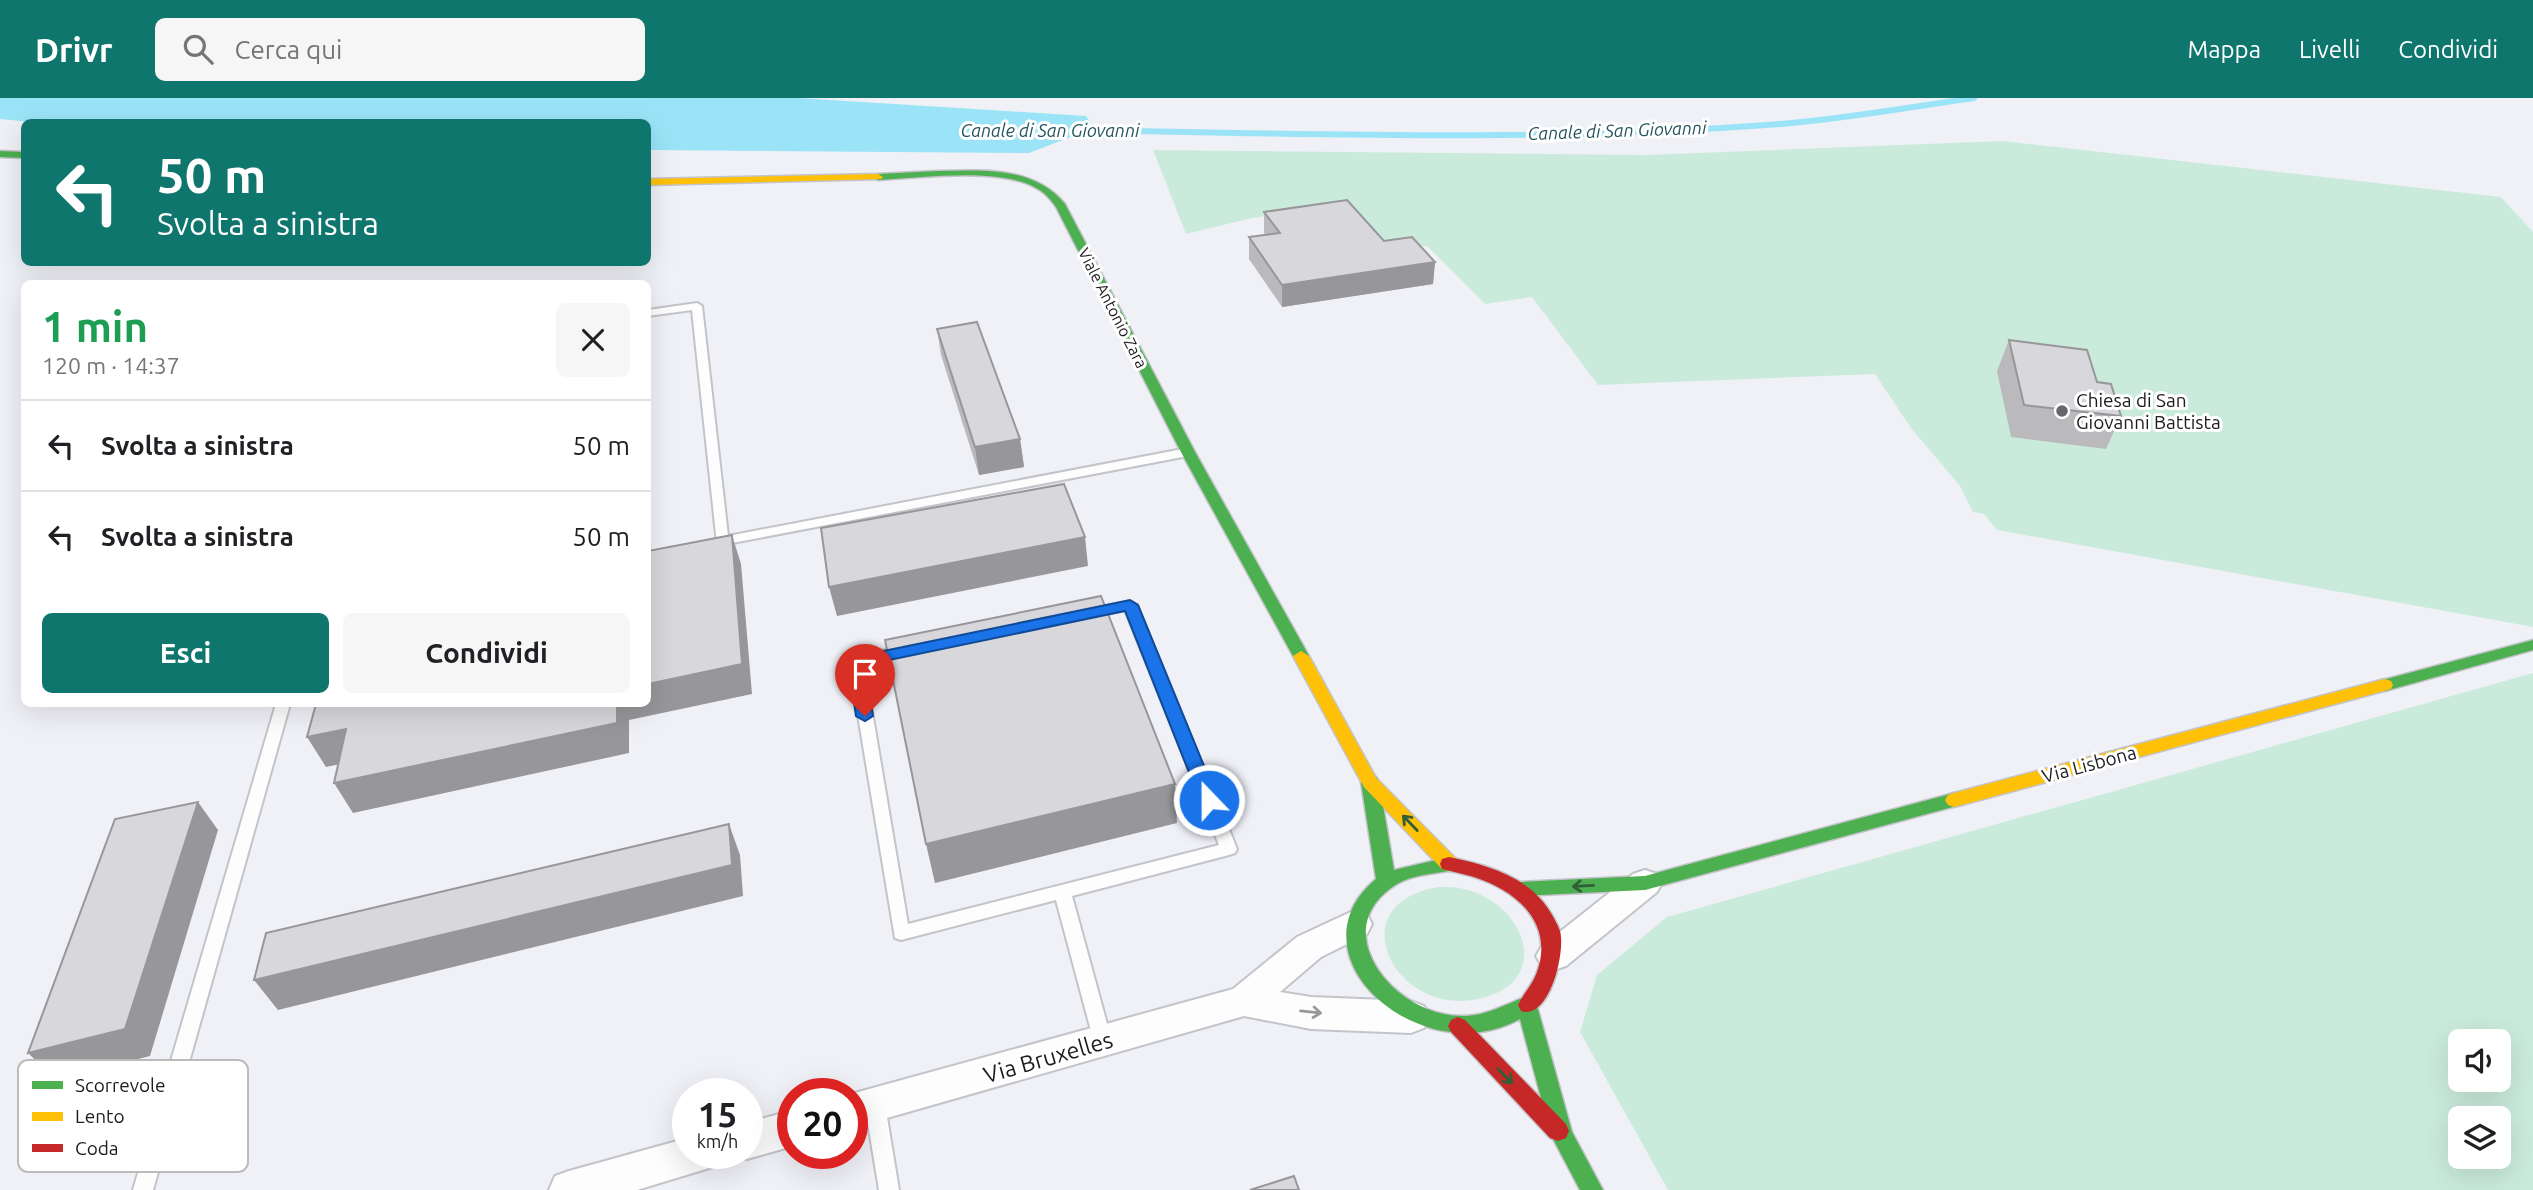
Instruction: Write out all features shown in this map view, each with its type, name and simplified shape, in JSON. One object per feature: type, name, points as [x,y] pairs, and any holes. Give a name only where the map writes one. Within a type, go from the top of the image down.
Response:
[{"type":"main road","points":[[0,154],[21,155]]},
{"type":"main road","name":"Viale Antonio Zara","points":[[651,183],[984,175],[1015,177],[1049,190],[1061,206],[1188,452],[1370,782],[1449,864]]},
{"type":"main road","name":"Via Lisbona","points":[[1520,889],[1645,883],[2533,645]]},
{"type":"main road","name":"Viale Antonio Zara","points":[[1370,782],[1386,880]]},
{"type":"main road","points":[[1449,864],[1474,867],[1498,876],[1520,889],[1538,909],[1550,932],[1554,956],[1550,975],[1542,992],[1527,1006],[1507,1018],[1483,1025],[1458,1026],[1418,1018],[1389,1001],[1367,977],[1356,951],[1355,924],[1366,899],[1386,880],[1404,870],[1449,864]]},
{"type":"main road","points":[[1527,1006],[1562,1135],[1592,1190]]},
{"type":"main road","points":[[1458,1026],[1562,1135]]},
{"type":"street","name":"Via Lisbona","points":[[1554,956],[1645,883]]},
{"type":"street","name":"Via Bruxelles","points":[[868,1107],[1244,1001],[1309,947],[1355,924]]},
{"type":"street","name":"Via Bruxelles","points":[[1244,1001],[1311,1013],[1418,1018]]},
{"type":"street","points":[[569,1190],[672,1161]]},
{"type":"lane","points":[[651,313],[697,306],[722,541],[1188,452]]},
{"type":"lane","points":[[925,647],[856,661],[901,933],[1229,849],[1130,605],[1075,616]]},
{"type":"lane","points":[[180,1060],[282,707]]},
{"type":"lane","points":[[1062,892],[1103,1042]]},
{"type":"lane","points":[[868,1121],[889,1190]]},
{"type":"lane","points":[[143,1190],[148,1172]]},
{"type":"green space","points":[[2002,141],[2501,197],[2533,232],[2533,627],[1997,530],[1984,514],[1973,512],[1960,486],[1911,428],[1875,374],[1598,385],[1532,297],[1485,304],[1427,246],[1395,250],[1347,204],[1252,218],[1186,234],[1153,150],[1647,155]]},
{"type":"green space","points":[[2533,673],[2533,1190],[1668,1190],[1580,1032],[1597,975],[1667,917]]},
{"type":"green space","points":[[1438,887],[1466,890],[1490,900],[1508,915],[1520,934],[1524,954],[1519,973],[1504,989],[1478,999],[1448,1000],[1422,991],[1402,976],[1389,956],[1385,935],[1390,914],[1408,897]]},
{"type":"water","points":[[0,98],[799,98],[1086,116],[1094,128],[1029,153],[651,150],[651,119],[0,119]]},
{"type":"building","points":[[1347,200],[1384,241],[1412,237],[1435,262],[1282,285],[1249,237],[1280,233],[1264,212]]},
{"type":"building","points":[[977,322],[1020,439],[975,447],[937,329]]},
{"type":"building","points":[[2009,340],[2087,350],[2097,382],[2111,384],[2121,416],[2024,405]]},
{"type":"building","points":[[1064,484],[1085,537],[829,587],[821,528]]},
{"type":"building","points":[[732,535],[742,664],[651,683],[651,550]]},
{"type":"building","points":[[1101,596],[1175,784],[926,844],[885,640]]},
{"type":"building","points":[[315,707],[617,707],[617,723],[334,783],[346,729],[307,737]]},
{"type":"building","points":[[198,802],[125,1029],[28,1053],[115,819]]},
{"type":"building","points":[[729,824],[732,865],[254,980],[266,933]]},
{"type":"building","points":[[1294,1176],[1299,1190],[1250,1190]]},
{"type":"waterway","name":"Canale di San Giovanni","points":[[1080,130],[1342,135],[1518,135],[1693,130],[1804,122],[1974,98]]},
{"type":"traffic: fast","points":[[0,154],[21,155]]},
{"type":"traffic: fast","points":[[878,177],[959,173],[1003,175],[1037,184],[1056,199],[1188,452],[1301,656]]},
{"type":"traffic: fast","points":[[2385,685],[2533,645]]},
{"type":"traffic: fast","points":[[1370,782],[1386,880]]},
{"type":"traffic: fast","points":[[1520,889],[1645,883],[1954,800]]},
{"type":"traffic: fast","points":[[1449,864],[1396,876],[1384,883],[1370,898],[1363,909],[1357,932],[1360,955],[1367,970],[1380,990],[1398,1005],[1417,1016],[1439,1023],[1485,1023],[1528,1005]]},
{"type":"traffic: fast","points":[[1527,1006],[1562,1135],[1592,1190]]},
{"type":"traffic: slow","points":[[651,182],[878,177]]},
{"type":"traffic: slow","points":[[1301,656],[1370,782],[1449,864]]},
{"type":"traffic: slow","points":[[1954,800],[2385,685]]},
{"type":"traffic: jam","points":[[1449,864],[1502,880],[1523,894],[1540,911],[1550,931],[1552,954],[1545,979],[1528,1005]]},
{"type":"traffic: jam","points":[[1458,1026],[1558,1131]]},
{"type":"place","name":"Chiesa di San Giovanni Battista","points":[[2062,411]]},
{"type":"route","points":[[865,716],[856,661],[1130,605],[1209,800]]}]
